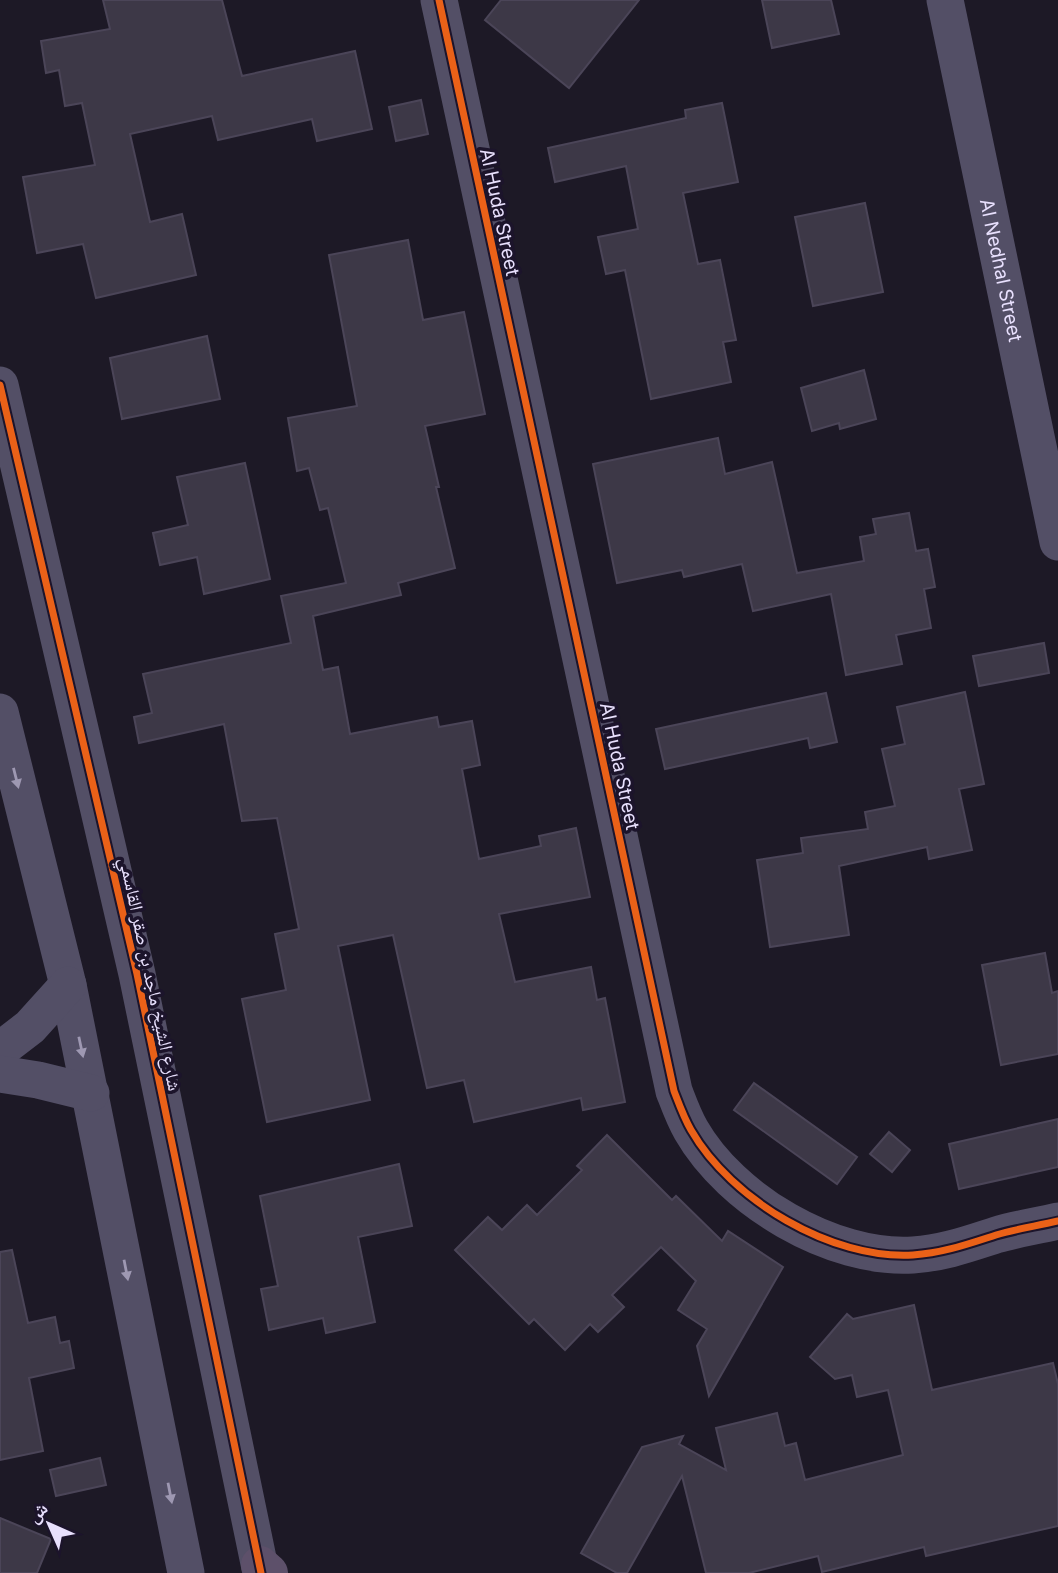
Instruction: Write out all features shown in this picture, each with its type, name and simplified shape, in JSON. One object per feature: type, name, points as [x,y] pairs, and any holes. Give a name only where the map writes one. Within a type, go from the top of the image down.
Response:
[{"type":"street","name":"Al Huda Street","points":[[439,0],[674,1091],[691,1131],[718,1166],[761,1203],[806,1231],[863,1250],[911,1255],[953,1249],[995,1235],[1058,1221]]},
{"type":"street","name":"Al Nedhal Street","points":[[946,0],[1058,542]]},
{"type":"street","name":"شارع الشيخ ماجد بن صقر القاسمي","points":[[0,385],[136,974],[263,1570]]},
{"type":"street","points":[[0,712],[68,985],[186,1573]]},
{"type":"street","points":[[0,1050],[30,1027],[68,985]]},
{"type":"street","points":[[0,1074],[52,1082],[91,1093]]},
{"type":"building","points":[[103,0],[222,0],[242,76],[355,51],[372,129],[317,141],[312,119],[218,140],[212,116],[130,134],[150,222],[182,214],[196,275],[96,298],[83,244],[37,253],[23,177],[95,165],[82,103],[65,106],[59,70],[46,73],[41,41],[110,29]]},
{"type":"building","points":[[501,0],[639,0],[569,88],[485,20]]},
{"type":"building","points":[[762,0],[831,0],[839,34],[772,48]]},
{"type":"building","points":[[421,100],[428,134],[396,141],[389,107]]},
{"type":"building","points":[[722,103],[738,182],[683,193],[698,264],[720,260],[736,340],[723,342],[731,382],[651,399],[625,270],[606,274],[598,237],[638,229],[626,166],[555,182],[548,148],[686,118],[685,110]]},
{"type":"building","points":[[865,203],[883,292],[813,306],[795,217]]},
{"type":"building","points":[[408,240],[423,320],[464,312],[485,414],[425,426],[455,568],[398,583],[401,595],[313,616],[323,670],[338,667],[350,734],[437,717],[439,727],[472,721],[480,765],[462,769],[479,859],[541,846],[539,836],[576,828],[590,897],[499,914],[515,982],[591,967],[597,1000],[605,998],[625,1102],[583,1110],[581,1098],[474,1122],[464,1080],[427,1088],[393,935],[338,946],[370,1100],[267,1122],[242,999],[286,990],[275,934],[299,929],[277,818],[242,821],[224,724],[139,743],[134,717],[152,713],[143,674],[291,643],[281,596],[346,583],[328,508],[320,510],[309,468],[297,471],[288,418],[357,406],[329,255]]},
{"type":"building","points":[[207,336],[220,399],[122,419],[110,358]]},
{"type":"building","points":[[864,370],[876,419],[840,429],[839,423],[812,431],[801,388]]},
{"type":"building","points":[[718,438],[725,474],[772,462],[797,573],[864,561],[860,537],[876,534],[873,519],[909,513],[916,551],[928,549],[935,587],[924,589],[931,628],[896,635],[902,664],[846,675],[831,594],[753,611],[742,564],[684,577],[682,570],[617,583],[593,464]]},
{"type":"building","points":[[245,463],[270,579],[204,594],[197,557],[160,565],[153,533],[188,525],[177,477]]},
{"type":"building","points":[[1044,643],[1049,673],[979,686],[973,656]]},
{"type":"building","points":[[965,692],[984,784],[959,789],[972,850],[929,859],[927,847],[839,866],[849,935],[770,947],[757,860],[803,853],[801,838],[868,829],[865,812],[895,806],[882,749],[905,744],[897,707]]},
{"type":"building","points":[[826,693],[837,742],[810,748],[808,738],[665,769],[656,729]]},
{"type":"building","points":[[1045,953],[1052,993],[1058,991],[1058,1054],[1001,1065],[982,965]]},
{"type":"building","points":[[754,1083],[857,1157],[837,1184],[734,1110]]},
{"type":"building","points":[[1058,1119],[1058,1167],[959,1189],[949,1144]]},
{"type":"building","points":[[889,1132],[910,1150],[892,1172],[870,1154]]},
{"type":"building","points":[[607,1135],[672,1200],[676,1196],[722,1241],[728,1231],[783,1267],[709,1396],[697,1346],[707,1329],[678,1310],[696,1281],[661,1247],[612,1295],[624,1307],[598,1332],[590,1324],[565,1350],[534,1319],[529,1324],[455,1250],[488,1217],[502,1230],[527,1205],[537,1215],[582,1170],[577,1166]]},
{"type":"building","points":[[399,1164],[412,1226],[358,1237],[375,1322],[326,1333],[323,1318],[269,1330],[261,1289],[278,1286],[260,1196]]},
{"type":"building","points":[[12,1250],[28,1323],[55,1317],[60,1343],[69,1341],[74,1368],[29,1378],[43,1451],[0,1460],[0,1252]]},
{"type":"building","points":[[914,1305],[932,1390],[1053,1363],[1058,1384],[1058,1526],[926,1556],[924,1547],[822,1572],[818,1556],[749,1573],[706,1573],[682,1476],[627,1573],[617,1573],[581,1553],[642,1447],[683,1436],[679,1444],[726,1470],[716,1428],[777,1413],[785,1446],[796,1443],[805,1480],[903,1455],[888,1390],[857,1397],[852,1375],[835,1379],[810,1357],[847,1314],[853,1319]]},
{"type":"building","points":[[100,1458],[106,1485],[56,1496],[50,1470]]},
{"type":"building","points":[[0,1518],[51,1539],[37,1573],[0,1573]]},
{"type":"cycle path","points":[[439,0],[674,1091],[688,1125],[709,1156],[731,1180],[757,1202],[787,1221],[850,1247],[882,1254],[924,1254],[1058,1221]]},
{"type":"cycle path","points":[[0,385],[137,974],[261,1573]]}]
